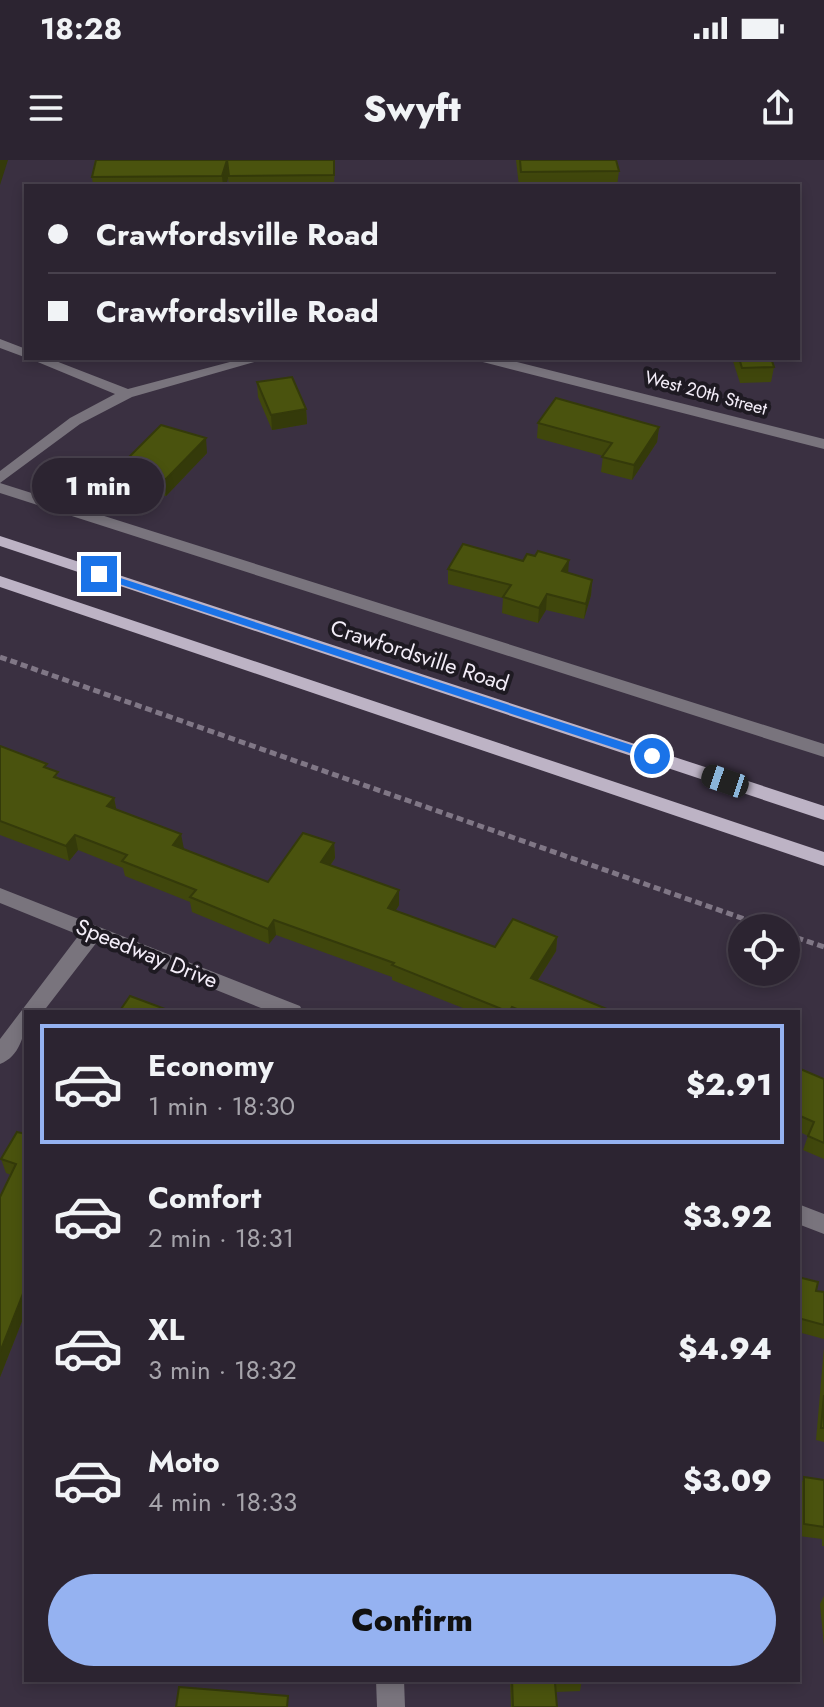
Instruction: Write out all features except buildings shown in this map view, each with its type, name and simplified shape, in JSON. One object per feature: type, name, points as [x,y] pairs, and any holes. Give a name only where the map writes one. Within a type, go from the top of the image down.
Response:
[{"type":"main road","name":"Crawfordsville Road","points":[[0,541],[824,813]]},
{"type":"main road","points":[[0,581],[824,859]]},
{"type":"street","points":[[0,343],[24,353]]},
{"type":"street","points":[[40,360],[127,394]]},
{"type":"street","points":[[0,478],[75,421],[127,394],[254,360]]},
{"type":"street","name":"West 20th Street","points":[[492,360],[824,444]]},
{"type":"street","name":"Crawfordsville Road","points":[[0,488],[824,751]]},
{"type":"street","name":"Speedway Drive","points":[[0,895],[288,1010]]},
{"type":"street","points":[[33,1010],[93,932]]},
{"type":"street","points":[[0,1055],[24,1022]]},
{"type":"street","points":[[800,1215],[824,1224]]},
{"type":"street","points":[[390,1682],[391,1707]]},
{"type":"path","points":[[0,657],[730,914]]},
{"type":"path","points":[[800,939],[824,947]]},
{"type":"route","points":[[99,574],[652,756]]}]
